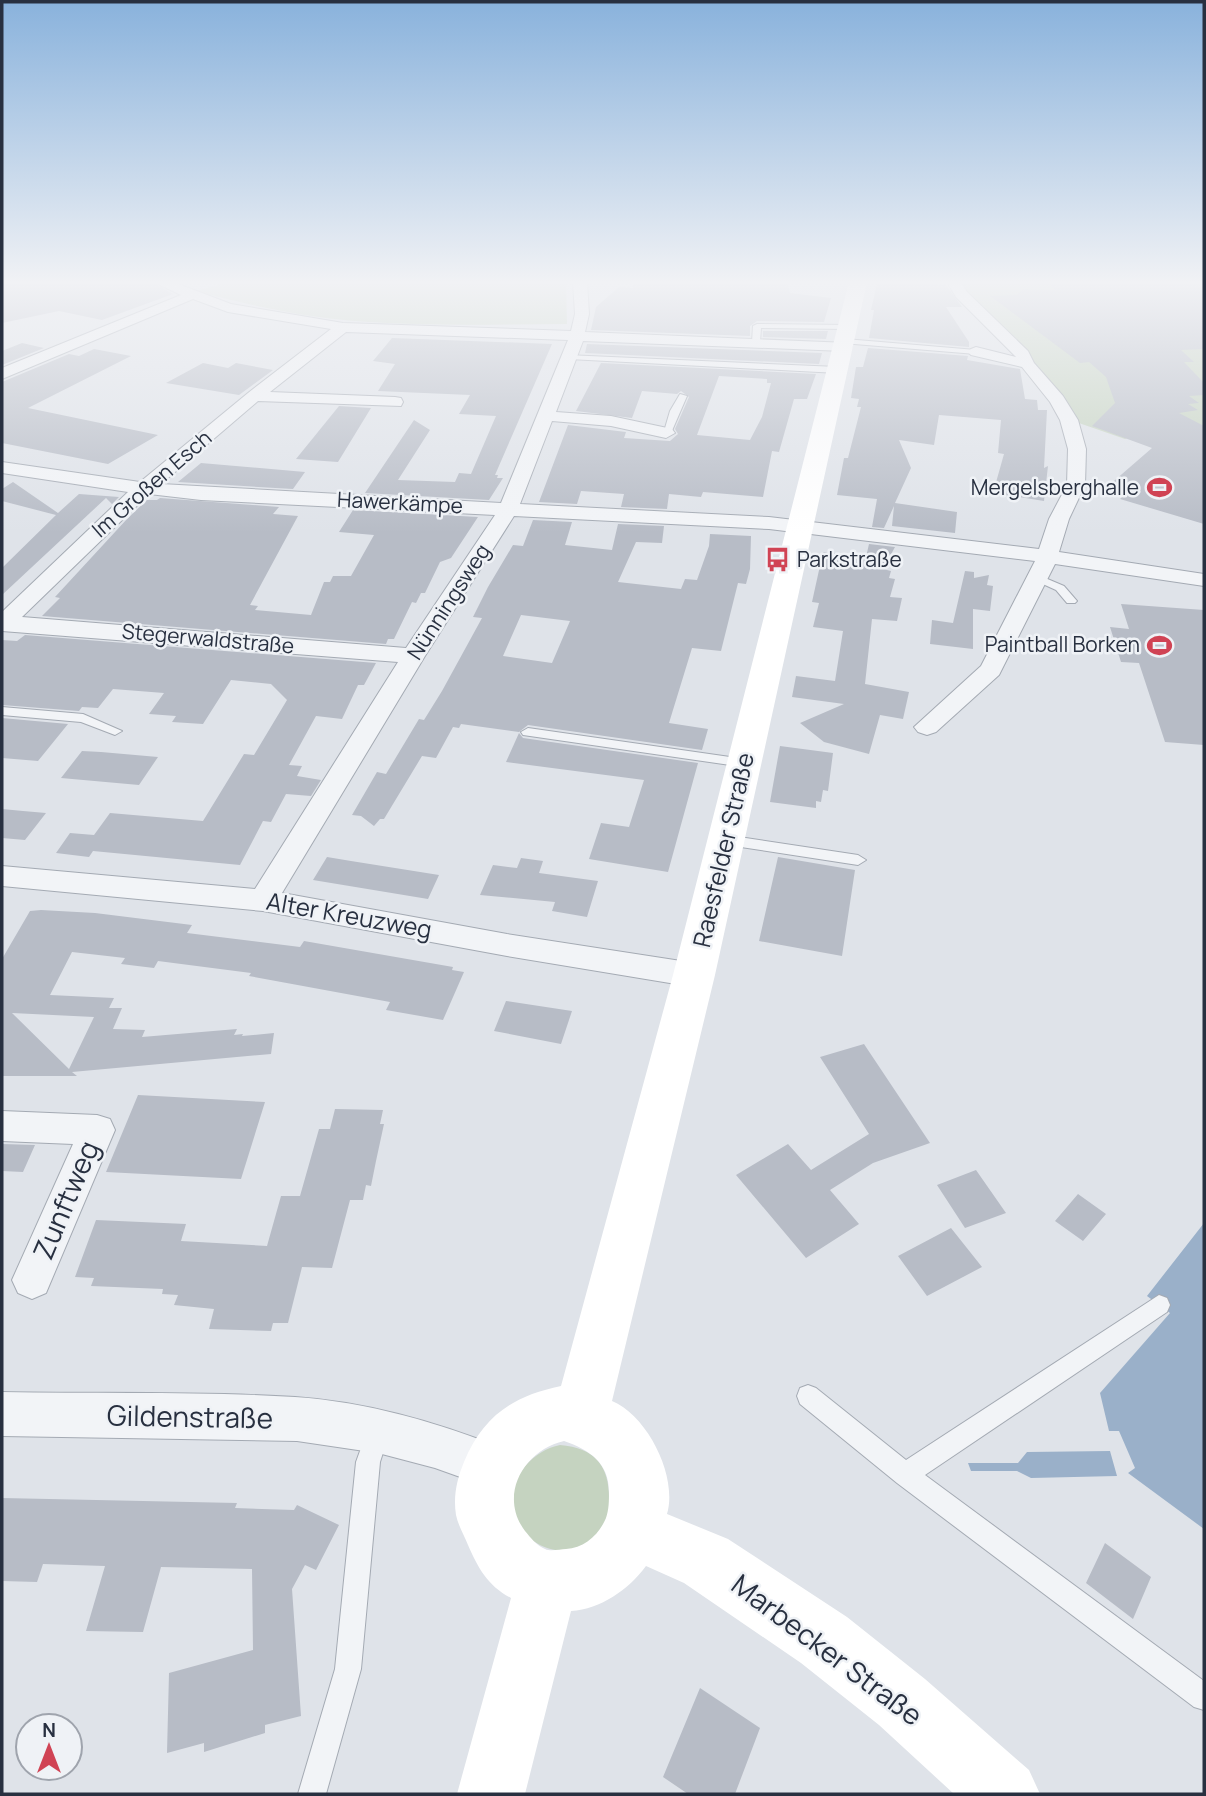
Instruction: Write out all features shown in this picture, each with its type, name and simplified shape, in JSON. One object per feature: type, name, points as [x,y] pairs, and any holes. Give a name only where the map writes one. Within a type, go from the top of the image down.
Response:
[{"type":"main road","name":"Raesfelder Straße","points":[[581,1415],[694,975],[839,366]]},
{"type":"main road","points":[[547,1415],[581,1415],[595,1420],[617,1435],[633,1459],[641,1486],[640,1506],[633,1531],[615,1558],[592,1575],[575,1580],[547,1580],[524,1571],[503,1553],[486,1515],[485,1495],[491,1466],[502,1446],[522,1427],[547,1415]]},
{"type":"main road","name":"Marbecker Straße","points":[[633,1531],[706,1561],[824,1640],[902,1702],[1005,1794]]},
{"type":"main road","points":[[491,1794],[547,1580]]},
{"type":"street","points":[[2,374],[22,366]]},
{"type":"street","name":"Im Großen Esch","points":[[2,623],[111,517],[293,366]]},
{"type":"street","name":"Nünningsweg","points":[[263,900],[413,656],[509,508],[566,366]]},
{"type":"street","points":[[927,727],[991,670],[1038,578],[1059,519],[1076,485],[1077,449],[1069,420],[1029,366]]},
{"type":"street","points":[[254,396],[395,402]]},
{"type":"street","points":[[547,416],[611,421],[666,433]]},
{"type":"street","name":"Hawerkämpe","points":[[2,467],[145,489],[509,508],[800,527]]},
{"type":"street","points":[[800,527],[1046,556],[1204,580]]},
{"type":"street","name":"Stegerwaldstraße","points":[[2,623],[413,656]]},
{"type":"street","name":"Alter Kreuzweg","points":[[2,876],[263,900],[507,945],[694,975]]},
{"type":"street","name":"Zunftweg","points":[[2,1126],[97,1130],[32,1280]]},
{"type":"street","name":"Gildenstraße","points":[[2,1414],[297,1419],[377,1431],[435,1446],[491,1466]]},
{"type":"lane","points":[[751,366],[838,370]]},
{"type":"lane","points":[[666,433],[683,396]]},
{"type":"lane","points":[[1038,578],[1060,588],[1071,601]]},
{"type":"lane","points":[[2,711],[83,718],[115,731]]},
{"type":"lane","points":[[528,732],[744,763]]},
{"type":"lane","points":[[726,840],[858,860]]},
{"type":"lane","points":[[905,1475],[983,1420],[1087,1355],[1159,1305]]},
{"type":"lane","points":[[808,1396],[905,1475],[1204,1697]]},
{"type":"lane","points":[[312,1794],[348,1669],[368,1462],[377,1431]]},
{"type":"green space","points":[[1029,366],[1204,366],[1204,445],[1159,426],[1125,439],[1076,422]]},
{"type":"green space","points":[[560,1445],[592,1455],[603,1469],[609,1489],[609,1515],[602,1532],[591,1542],[565,1551],[537,1544],[526,1535],[517,1522],[512,1496],[520,1473],[528,1463],[537,1455]]},
{"type":"water","points":[[1204,1223],[1204,1529],[1128,1473],[1135,1468],[1119,1431],[1109,1431],[1100,1393],[1170,1313],[1147,1296]]},
{"type":"water","points":[[1110,1451],[1117,1476],[1031,1478],[1017,1471],[971,1471],[968,1463],[1018,1463],[1027,1452]]},
{"type":"building","points":[[41,366],[112,366],[28,408],[158,435],[108,464],[2,443],[2,382]]},
{"type":"building","points":[[198,366],[228,368],[251,366],[273,370],[239,395],[166,383]]},
{"type":"building","points":[[394,366],[543,366],[495,475],[498,475],[497,478],[503,478],[489,500],[365,493],[414,420],[430,430],[398,480],[455,482],[459,473],[471,474],[496,416],[459,414],[470,395],[378,391]]},
{"type":"building","points":[[600,366],[656,366],[816,374],[807,399],[794,399],[779,452],[772,451],[763,497],[703,492],[701,497],[669,494],[667,509],[621,507],[624,494],[581,491],[577,504],[539,502],[568,425],[626,432],[624,438],[670,441],[678,434],[675,429],[689,397],[681,391],[677,394],[642,391],[632,418],[576,411]],"holes":[[[719,376],[767,379],[767,383],[771,383],[762,417],[750,440],[697,435]]]},
{"type":"building","points":[[1001,366],[1020,369],[1025,399],[1037,400],[1038,410],[1047,410],[1044,468],[1048,466],[1044,501],[993,493],[1004,454],[998,453],[1001,420],[939,415],[934,445],[899,440],[911,468],[895,503],[957,512],[955,533],[892,526],[894,506],[884,528],[872,527],[877,499],[837,495],[844,458],[848,458],[861,407],[857,407],[859,399],[851,398],[856,367]]},
{"type":"building","points":[[1093,366],[1188,366],[1204,383],[1204,395],[1189,396],[1199,403],[1188,404],[1198,410],[1179,413],[1204,426],[1204,524],[1120,499],[1127,492],[1107,487],[1152,448],[1092,426],[1115,403],[1106,377]]},
{"type":"building","points":[[339,406],[371,408],[338,462],[296,459]]},
{"type":"building","points":[[201,463],[305,472],[293,489],[178,482]]},
{"type":"building","points":[[13,482],[58,513],[79,494],[119,497],[112,504],[106,498],[2,595],[2,568],[56,515],[2,501],[2,489]]},
{"type":"building","points":[[160,498],[279,507],[273,514],[298,516],[250,605],[258,606],[255,610],[311,615],[324,582],[330,582],[333,576],[351,576],[374,535],[339,532],[353,510],[478,517],[451,558],[440,562],[425,593],[421,593],[416,603],[412,602],[394,639],[388,639],[386,644],[42,616],[60,598],[55,597],[127,519],[147,500]]},
{"type":"building","points":[[533,520],[572,522],[565,545],[612,550],[618,524],[664,526],[662,543],[636,542],[618,582],[681,589],[685,579],[697,580],[709,546],[710,534],[751,536],[750,569],[746,584],[738,583],[721,651],[692,648],[669,723],[708,729],[702,750],[528,725],[519,732],[461,724],[459,728],[453,727],[436,758],[422,756],[384,819],[380,819],[374,826],[361,816],[352,815],[377,772],[386,774],[419,719],[424,720],[482,618],[473,617],[488,587],[513,545],[523,546]],"holes":[[[521,615],[570,621],[552,663],[503,656]]]},
{"type":"building","points":[[869,544],[895,547],[883,569],[891,571],[889,578],[895,579],[890,597],[902,598],[897,621],[872,619],[865,684],[909,692],[903,719],[880,715],[869,754],[824,742],[800,723],[844,704],[792,697],[796,676],[835,681],[843,631],[813,627],[819,603],[812,602],[823,552],[866,557]]},
{"type":"building","points":[[965,571],[974,572],[974,578],[989,575],[987,585],[993,586],[990,611],[973,609],[973,649],[930,644],[932,620],[953,623]]},
{"type":"building","points":[[1121,604],[1204,610],[1204,745],[1165,742],[1139,663],[1121,662],[1110,627],[1129,629]]},
{"type":"building","points":[[25,635],[376,663],[364,685],[358,685],[342,719],[316,716],[289,765],[302,766],[297,776],[321,780],[311,796],[286,794],[271,822],[263,821],[240,865],[93,851],[89,857],[56,853],[70,833],[94,835],[110,813],[203,821],[244,754],[254,755],[287,700],[271,684],[231,680],[203,724],[172,722],[176,716],[149,714],[164,693],[113,689],[98,708],[82,707],[79,711],[2,705],[2,640],[17,641]]},
{"type":"building","points":[[2,718],[68,724],[38,761],[2,758]]},
{"type":"building","points":[[519,733],[523,738],[698,763],[668,872],[589,859],[601,823],[629,827],[644,780],[506,762]]},
{"type":"building","points":[[780,746],[833,753],[828,791],[823,790],[821,802],[816,801],[816,808],[770,802]]},
{"type":"building","points":[[82,751],[158,757],[139,785],[61,778]]},
{"type":"building","points":[[2,809],[46,813],[25,840],[2,838]]},
{"type":"building","points":[[327,857],[439,875],[428,899],[313,880]]},
{"type":"building","points":[[778,857],[855,870],[842,956],[759,941]]},
{"type":"building","points":[[521,858],[543,861],[539,873],[598,881],[587,917],[552,911],[555,902],[480,895],[493,865],[517,868]]},
{"type":"building","points":[[30,911],[95,913],[192,925],[187,933],[300,947],[304,941],[453,967],[452,970],[464,972],[443,1020],[386,1010],[390,1002],[249,976],[251,973],[158,961],[154,968],[121,964],[125,958],[72,952],[50,995],[114,998],[109,1008],[122,1008],[113,1029],[145,1030],[142,1037],[237,1029],[234,1035],[274,1033],[271,1054],[72,1072],[77,1076],[2,1076],[2,959]],"holes":[[[12,1013],[94,1017],[69,1069]]]},
{"type":"building","points":[[506,1001],[572,1011],[561,1044],[494,1031]]},
{"type":"building","points":[[864,1044],[930,1143],[873,1163],[830,1190],[859,1224],[806,1258],[736,1175],[788,1144],[811,1170],[869,1134],[820,1057]]},
{"type":"building","points":[[138,1095],[265,1102],[241,1179],[106,1172]]},
{"type":"building","points":[[335,1109],[383,1110],[380,1124],[384,1124],[371,1186],[366,1185],[363,1200],[350,1200],[332,1268],[302,1267],[288,1323],[273,1323],[271,1331],[209,1329],[214,1309],[174,1305],[178,1295],[162,1294],[163,1289],[91,1286],[94,1278],[75,1277],[96,1220],[186,1224],[181,1241],[267,1246],[281,1196],[300,1196],[319,1129],[330,1129]]},
{"type":"building","points":[[2,1144],[35,1145],[23,1172],[2,1171]]},
{"type":"building","points":[[976,1170],[1006,1213],[965,1228],[937,1185]]},
{"type":"building","points":[[1078,1194],[1106,1214],[1083,1241],[1055,1221]]},
{"type":"building","points":[[951,1228],[982,1267],[927,1296],[898,1256]]},
{"type":"building","points":[[2,1498],[237,1503],[235,1508],[294,1510],[297,1505],[339,1525],[316,1570],[305,1565],[292,1589],[301,1716],[265,1725],[265,1733],[204,1752],[204,1743],[167,1753],[169,1673],[253,1650],[252,1569],[161,1567],[143,1632],[86,1631],[105,1566],[43,1564],[37,1582],[2,1581]]},
{"type":"building","points":[[1105,1543],[1151,1577],[1133,1619],[1086,1583]]},
{"type":"building","points":[[700,1688],[760,1728],[735,1794],[688,1794],[663,1777]]},
{"type":"place","name":"Mergelsberghalle","points":[[1159,488]]},
{"type":"place","name":"Parkstraße","points":[[777,560]]},
{"type":"place","name":"Paintball Borken","points":[[1160,645]]}]
